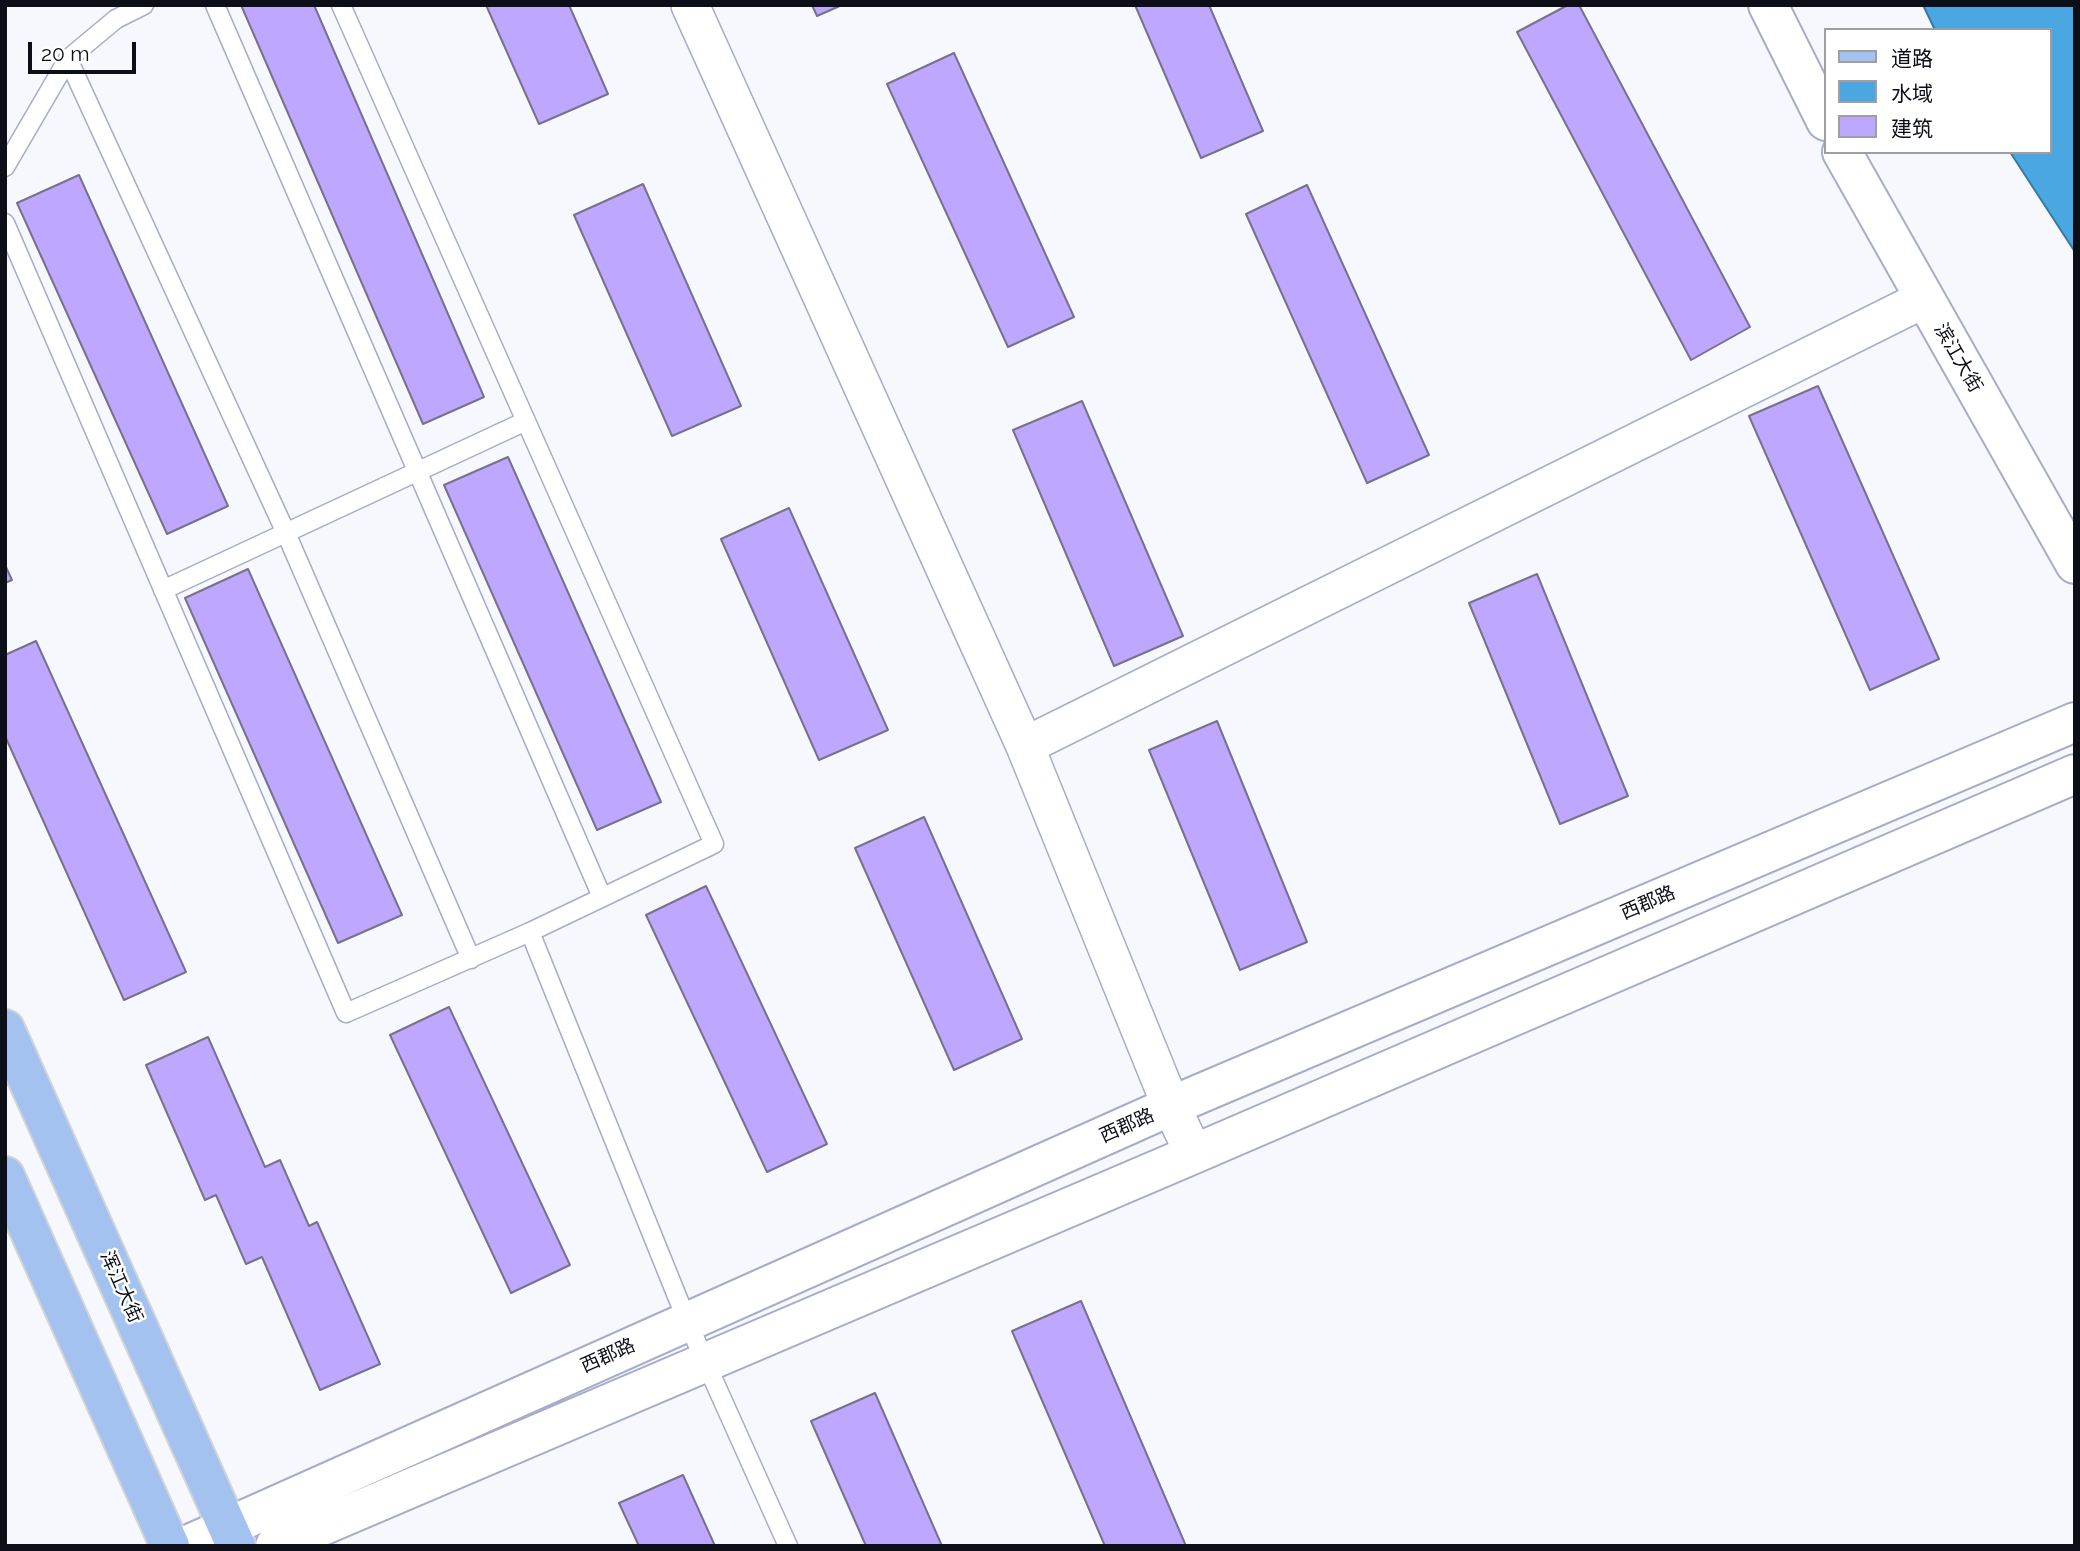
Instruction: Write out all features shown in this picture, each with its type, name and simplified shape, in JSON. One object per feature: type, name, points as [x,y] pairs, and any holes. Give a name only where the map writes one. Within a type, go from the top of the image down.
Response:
[{"type":"main road","name":"浑江大街","points":[[5,1029],[231,1536]]},
{"type":"main road","points":[[5,1176],[170,1546]]},
{"type":"street","points":[[690,5],[1025,746],[1171,1106],[1194,1154]]},
{"type":"street","points":[[1768,5],[1825,119]]},
{"type":"street","name":"滨江大街","points":[[1843,154],[2075,564]]},
{"type":"street","points":[[1025,746],[1924,299]]},
{"type":"street","name":"西郡路","points":[[185,1546],[231,1536],[687,1321],[1171,1106],[2075,722]]},
{"type":"street","points":[[275,1546],[2075,774]]},
{"type":"lane","points":[[5,167],[68,59],[116,19],[144,5]]},
{"type":"lane","points":[[215,5],[603,897]]},
{"type":"lane","points":[[5,223],[346,1013],[530,932],[714,844],[341,5]]},
{"type":"lane","points":[[68,59],[286,533],[471,959]]},
{"type":"lane","points":[[163,590],[526,421]]},
{"type":"lane","points":[[530,932],[687,1321],[788,1546]]},
{"type":"water","points":[[1923,5],[2075,5],[2075,252],[2011,154],[2052,154],[2052,28],[1934,28]]},
{"type":"building","points":[[241,5],[314,5],[484,397],[423,424]]},
{"type":"building","points":[[486,5],[569,5],[608,94],[539,124]]},
{"type":"building","points":[[812,5],[842,5],[817,16]]},
{"type":"building","points":[[1135,5],[1209,5],[1263,131],[1201,158]]},
{"type":"building","points":[[1568,5],[1579,5],[1750,327],[1691,360],[1517,32]]},
{"type":"building","points":[[954,53],[1074,317],[1008,347],[887,84]]},
{"type":"building","points":[[79,175],[228,506],[167,534],[17,203]]},
{"type":"building","points":[[643,184],[741,406],[672,436],[574,215]]},
{"type":"building","points":[[1307,185],[1429,455],[1367,483],[1246,214]]},
{"type":"building","points":[[1818,386],[1939,659],[1870,690],[1749,416]]},
{"type":"building","points":[[1082,401],[1183,636],[1114,666],[1013,430]]},
{"type":"building","points":[[508,457],[661,802],[597,830],[444,485]]},
{"type":"building","points":[[789,508],[888,730],[819,760],[721,539]]},
{"type":"building","points":[[5,565],[12,580],[5,583]]},
{"type":"building","points":[[248,569],[402,915],[338,943],[185,598]]},
{"type":"building","points":[[1537,574],[1628,796],[1560,824],[1469,603]]},
{"type":"building","points":[[36,641],[186,972],[124,1000],[5,736],[5,655]]},
{"type":"building","points":[[1217,721],[1307,942],[1240,970],[1149,750]]},
{"type":"building","points":[[924,817],[1022,1039],[954,1070],[855,848]]},
{"type":"building","points":[[706,886],[827,1144],[767,1172],[646,915]]},
{"type":"building","points":[[449,1007],[570,1265],[511,1293],[390,1035]]},
{"type":"building","points":[[208,1037],[265,1167],[280,1160],[309,1226],[317,1222],[380,1364],[320,1390],[262,1257],[246,1264],[216,1195],[205,1200],[146,1065]]},
{"type":"building","points":[[1081,1301],[1186,1546],[1105,1546],[1012,1331]]},
{"type":"building","points":[[875,1393],[942,1546],[866,1546],[811,1421]]},
{"type":"building","points":[[683,1475],[715,1546],[639,1546],[619,1503]]}]
